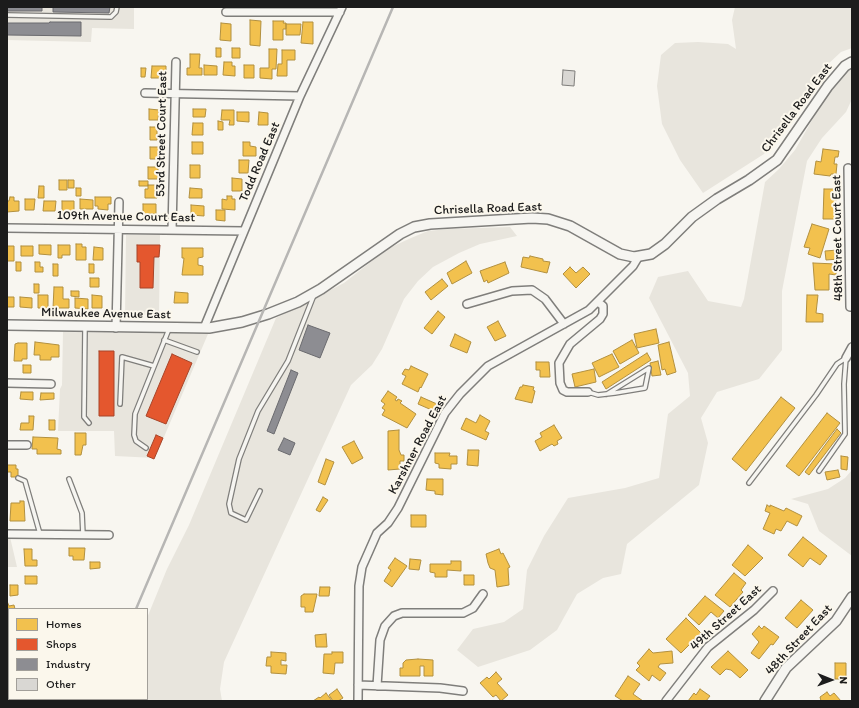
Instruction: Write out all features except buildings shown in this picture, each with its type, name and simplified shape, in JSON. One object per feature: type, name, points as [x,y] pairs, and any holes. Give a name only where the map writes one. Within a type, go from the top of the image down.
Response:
[{"type":"street","points":[[226,12],[341,10]]},
{"type":"street","name":"Todd Road East","points":[[204,328],[300,96],[341,10]]},
{"type":"street","name":"53rd Street Court East","points":[[172,230],[176,62]]},
{"type":"street","name":"Chrisella Road East","points":[[204,328],[242,322],[268,314],[298,302],[400,234],[414,227],[430,224],[532,218],[548,220],[570,226],[614,252],[628,256],[651,254],[659,249],[692,217],[717,199],[750,180],[778,160],[828,86],[845,66],[852,62]]},
{"type":"street","points":[[145,93],[300,96]]},
{"type":"street","name":"48th Street Court East","points":[[848,168],[850,307],[852,307]]},
{"type":"street","points":[[116,328],[119,202]]},
{"type":"street","name":"109th Avenue Court East","points":[[7,228],[244,231]]},
{"type":"street","name":"Karshner Road East","points":[[358,701],[359,586],[362,567],[378,533],[388,523],[398,508],[445,413],[460,394],[488,366],[580,316],[598,302],[633,266],[639,256]]},
{"type":"street","points":[[467,304],[512,291],[532,290],[545,299],[564,324]]},
{"type":"street","points":[[588,392],[567,392],[563,390],[560,383],[558,363],[570,344],[594,324],[603,314],[603,306],[598,302]]},
{"type":"street","name":"Milwaukee Avenue East","points":[[7,325],[116,328],[204,328]]},
{"type":"street","points":[[846,358],[852,348]]},
{"type":"street","points":[[7,383],[51,384]]},
{"type":"street","points":[[7,445],[27,445]]},
{"type":"street","points":[[7,534],[109,535]]},
{"type":"street","name":"49th Street East","points":[[666,701],[708,647],[754,610],[773,591]]},
{"type":"street","points":[[377,686],[380,640],[385,626],[394,616],[402,612],[463,613],[473,608],[483,594]]},
{"type":"street","name":"48th Street East","points":[[765,701],[786,668],[836,621],[852,597]]},
{"type":"street","points":[[358,685],[440,688],[463,691]]},
{"type":"lane","points":[[7,15],[111,17],[116,12],[117,7]]},
{"type":"lane","points":[[260,492],[246,520],[231,513],[229,504],[239,459],[258,411],[288,361],[315,292]]},
{"type":"lane","points":[[85,327],[84,417],[89,423]]},
{"type":"lane","points":[[146,448],[136,442],[134,436],[135,414],[169,328]]},
{"type":"lane","points":[[164,340],[197,352]]},
{"type":"lane","points":[[120,404],[122,357],[154,366]]},
{"type":"lane","points":[[819,471],[845,434],[844,384],[846,358]]},
{"type":"lane","points":[[748,484],[816,395],[837,364],[846,358]]},
{"type":"lane","points":[[588,392],[598,395],[607,394],[645,388],[649,368],[607,394]]},
{"type":"lane","points":[[18,478],[25,481],[40,534]]},
{"type":"lane","points":[[69,479],[82,513],[83,535]]},
{"type":"shaded area","points":[[7,7],[134,7],[134,29],[92,28],[91,42],[7,40]]},
{"type":"shaded area","points":[[735,7],[852,7],[852,48],[841,52],[826,66],[777,138],[764,154],[703,193],[680,160],[662,124],[657,86],[661,55],[675,43],[698,42],[728,44],[736,49],[732,20]]},
{"type":"shaded area","points":[[852,68],[852,99],[846,112],[822,138],[807,161],[782,291],[782,350],[759,379],[717,392],[701,418],[708,443],[699,485],[627,544],[621,574],[603,578],[577,594],[557,630],[530,650],[478,667],[457,650],[473,629],[504,622],[523,609],[527,570],[544,536],[568,498],[625,488],[659,478],[668,414],[690,396],[688,373],[649,298],[658,277],[688,271],[708,301],[741,307],[744,299],[765,182],[779,169],[795,150],[819,108],[843,74]]},
{"type":"shaded area","points":[[510,227],[517,236],[480,244],[433,267],[418,281],[404,299],[382,349],[372,365],[351,385],[224,662],[220,689],[222,701],[111,701],[148,700],[148,616],[167,569],[189,525],[276,318],[344,283],[387,249],[428,231]]},
{"type":"shaded area","points":[[126,235],[160,235],[159,315],[125,315]]},
{"type":"shaded area","points":[[63,332],[208,334],[155,458],[115,456],[114,431],[58,431],[60,389],[62,385]]},
{"type":"shaded area","points":[[852,470],[852,556],[819,531],[808,504],[791,499],[828,489],[845,478]]},
{"type":"shaded area","points":[[7,524],[17,567],[7,567]]},
{"type":"railway","points":[[136,608],[393,7]]}]
